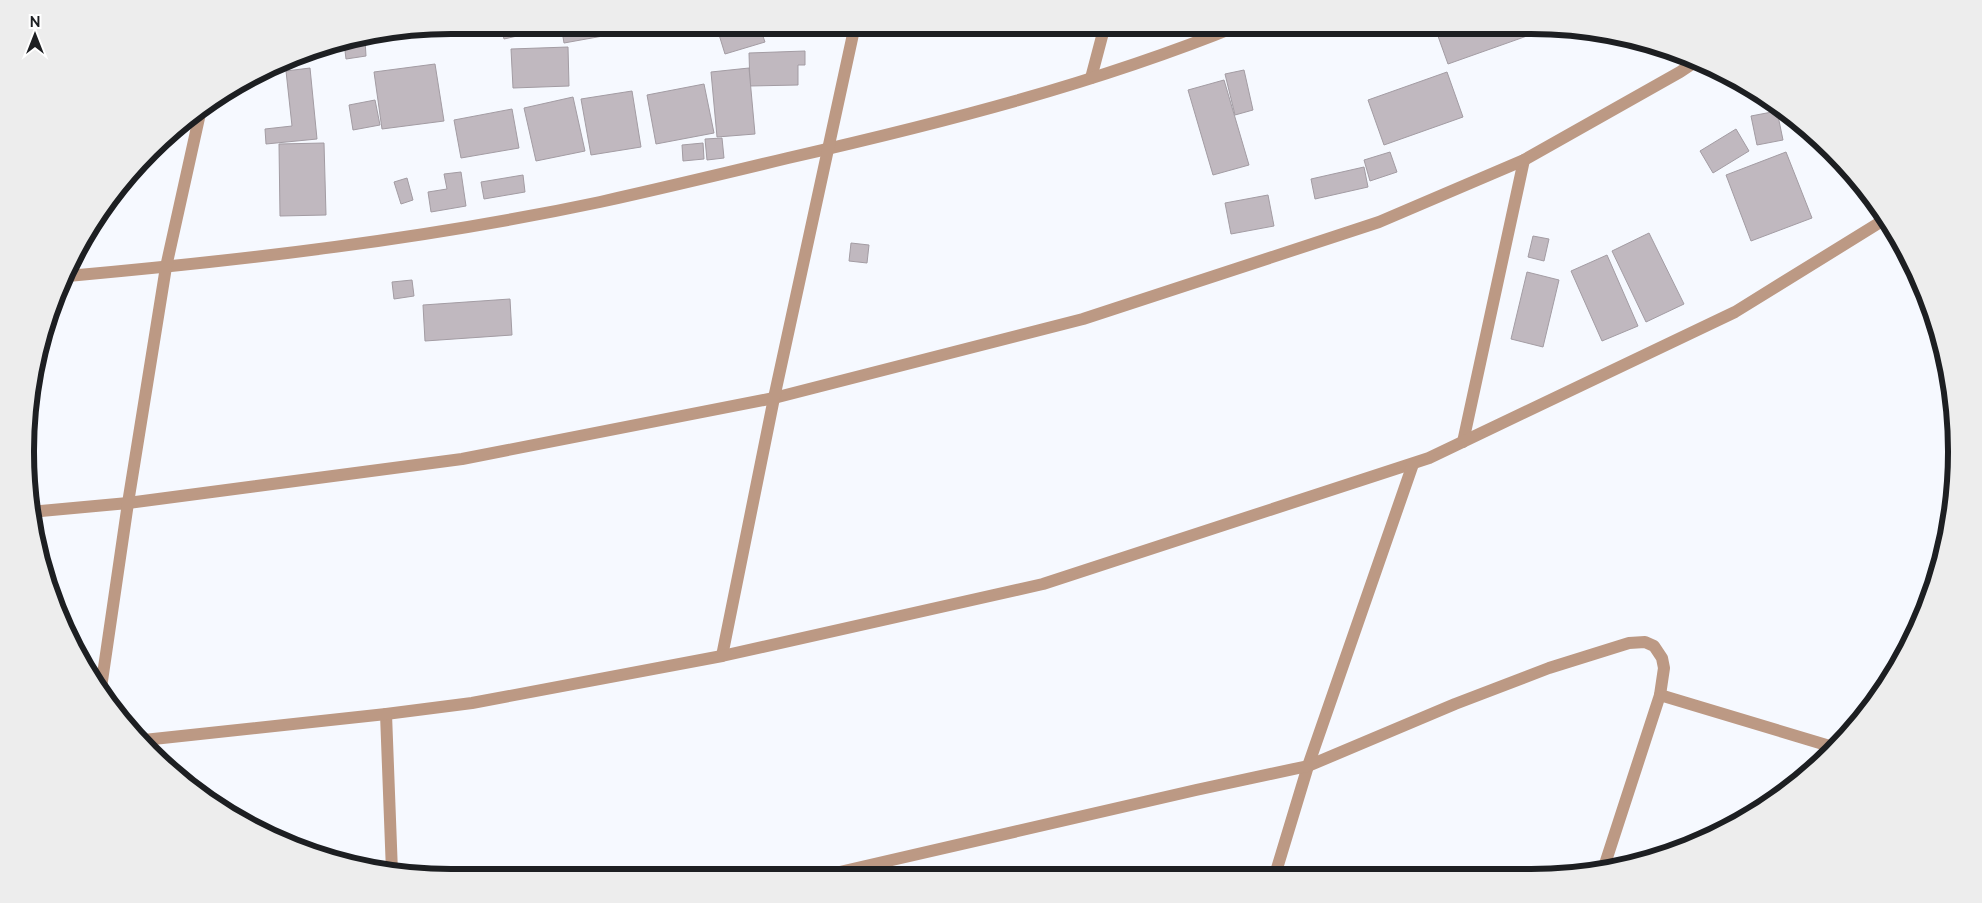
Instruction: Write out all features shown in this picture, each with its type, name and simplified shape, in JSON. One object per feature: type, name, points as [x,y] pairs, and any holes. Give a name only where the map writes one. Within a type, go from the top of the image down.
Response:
[{"type":"street","points":[[722,656],[774,398],[853,34]]},
{"type":"street","points":[[1091,78],[1103,34]]},
{"type":"street","points":[[73,276],[166,267],[402,237],[598,202],[828,149],[976,112],[1091,78],[1218,34]]},
{"type":"street","points":[[38,511],[128,503],[462,459],[774,398],[1083,319],[1378,222],[1524,160],[1689,66]]},
{"type":"street","points":[[102,681],[128,503],[166,267],[199,119]]},
{"type":"street","points":[[1464,442],[1524,160]]},
{"type":"street","points":[[149,739],[472,703],[722,656],[1043,584],[1412,464],[1464,442],[1735,312],[1880,222]]},
{"type":"street","points":[[1277,869],[1308,766],[1412,464]]},
{"type":"street","points":[[853,869],[1308,766],[1455,704],[1549,668],[1629,643],[1644,642],[1654,646],[1662,658],[1664,668],[1660,695],[1606,862]]},
{"type":"street","points":[[1660,695],[1827,746]]},
{"type":"street","points":[[386,714],[392,865]]},
{"type":"building","points":[[503,34],[526,34],[504,39]]},
{"type":"building","points":[[562,34],[603,34],[603,36],[564,43]]},
{"type":"building","points":[[719,34],[762,34],[765,42],[725,54]]},
{"type":"building","points":[[1437,34],[1526,34],[1527,36],[1448,64]]},
{"type":"building","points":[[365,43],[366,56],[346,59],[345,48]]},
{"type":"building","points":[[568,47],[569,86],[513,88],[511,49]]},
{"type":"building","points":[[805,51],[805,65],[798,65],[798,85],[750,86],[749,53]]},
{"type":"building","points":[[435,64],[444,121],[382,129],[374,72]]},
{"type":"building","points":[[310,68],[317,139],[266,144],[265,129],[292,126],[286,71]]},
{"type":"building","points":[[749,68],[755,134],[717,137],[711,72]]},
{"type":"building","points":[[1244,70],[1253,110],[1235,115],[1225,74]]},
{"type":"building","points":[[1447,72],[1463,117],[1384,145],[1368,100]]},
{"type":"building","points":[[1224,80],[1249,165],[1213,175],[1188,90]]},
{"type":"building","points":[[704,84],[714,133],[656,144],[647,95]]},
{"type":"building","points":[[632,91],[641,147],[591,155],[581,99]]},
{"type":"building","points":[[573,97],[585,151],[536,161],[524,108]]},
{"type":"building","points":[[375,100],[380,125],[353,130],[349,105]]},
{"type":"building","points":[[512,109],[519,148],[461,158],[454,120]]},
{"type":"building","points":[[1774,112],[1778,115],[1783,140],[1757,145],[1751,116]]},
{"type":"building","points":[[1736,129],[1749,151],[1713,173],[1700,151]]},
{"type":"building","points":[[722,138],[724,158],[707,160],[705,139]]},
{"type":"building","points":[[324,143],[326,215],[280,216],[279,144]]},
{"type":"building","points":[[703,143],[704,159],[683,161],[682,145]]},
{"type":"building","points":[[1390,152],[1397,172],[1370,181],[1364,160]]},
{"type":"building","points":[[1786,152],[1812,218],[1751,241],[1726,175]]},
{"type":"building","points":[[1364,167],[1368,187],[1315,199],[1311,179]]},
{"type":"building","points":[[461,172],[466,206],[431,212],[428,192],[447,189],[444,174]]},
{"type":"building","points":[[523,175],[525,192],[484,199],[481,182]]},
{"type":"building","points":[[407,178],[413,200],[401,204],[394,182]]},
{"type":"building","points":[[1268,195],[1274,226],[1231,234],[1225,203]]},
{"type":"building","points":[[1649,233],[1684,304],[1646,322],[1612,251]]},
{"type":"building","points":[[1533,236],[1549,239],[1544,261],[1528,257]]},
{"type":"building","points":[[851,243],[869,245],[867,263],[849,261]]},
{"type":"building","points":[[1607,255],[1638,326],[1602,341],[1571,271]]},
{"type":"building","points":[[1527,272],[1559,280],[1543,347],[1511,339]]},
{"type":"building","points":[[412,280],[414,296],[394,299],[392,282]]},
{"type":"building","points":[[510,299],[512,335],[425,341],[423,305]]}]
